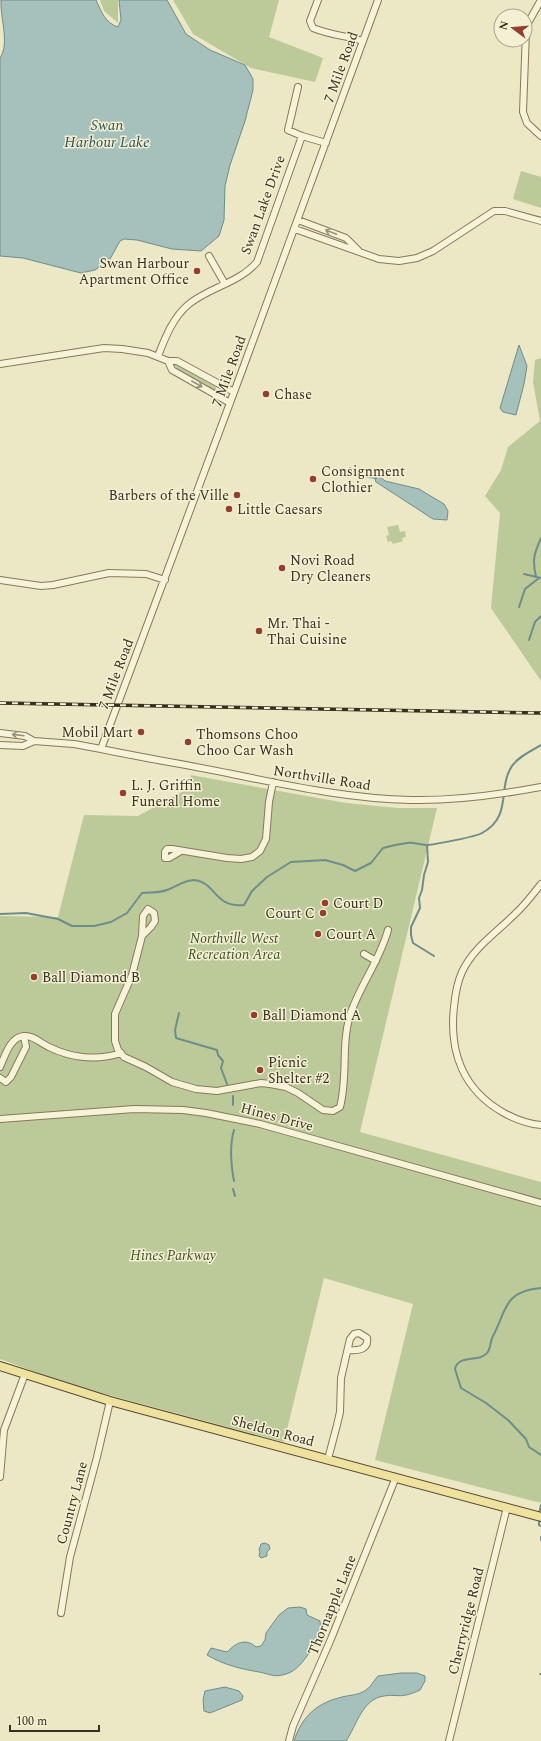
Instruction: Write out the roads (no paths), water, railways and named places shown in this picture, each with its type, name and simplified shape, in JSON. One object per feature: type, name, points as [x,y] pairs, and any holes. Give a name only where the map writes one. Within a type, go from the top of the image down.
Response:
[{"type":"main road","name":"Sheldon Road","points":[[0,1366],[110,1401],[541,1517]]},
{"type":"street","points":[[318,0],[310,21],[313,28],[337,36],[350,37],[363,41]]},
{"type":"street","name":"7 Mile Road","points":[[101,749],[295,229],[378,0]]},
{"type":"street","points":[[540,0],[528,24],[526,32],[523,112],[527,123],[541,136]]},
{"type":"street","points":[[298,87],[288,130],[326,144]]},
{"type":"street","name":"Swan Lake Drive","points":[[158,356],[172,325],[184,308],[199,297],[246,273],[252,268],[258,258],[302,136]]},
{"type":"street","points":[[295,229],[343,247],[385,260],[399,261],[416,258],[433,251],[491,212],[497,210],[541,221]]},
{"type":"street","points":[[298,220],[346,238],[359,251]]},
{"type":"street","points":[[209,256],[225,284]]},
{"type":"street","points":[[0,364],[104,348],[134,350],[158,356],[168,362],[172,370],[230,403]]},
{"type":"street","points":[[168,362],[177,361],[234,392]]},
{"type":"street","points":[[0,580],[41,586],[53,585],[109,573],[146,574],[165,580]]},
{"type":"street","points":[[0,733],[25,736],[34,741]]},
{"type":"street","points":[[0,745],[23,746],[34,741]]},
{"type":"street","name":"Northville Road","points":[[34,741],[74,744],[342,795],[382,799],[446,800],[490,796],[541,787]]},
{"type":"street","points":[[181,851],[241,859],[248,858],[260,851],[266,839],[269,802],[274,782]]},
{"type":"street","points":[[541,884],[516,913],[470,959],[462,972],[457,987],[452,1019],[456,1056],[466,1077],[478,1093],[496,1108],[512,1117],[541,1125]]},
{"type":"street","points":[[142,936],[132,975],[115,1014],[115,1041],[124,1057],[146,1067],[172,1082],[196,1089],[217,1091],[255,1084],[270,1084],[286,1087],[298,1093],[323,1110],[333,1111],[340,1107],[343,1096],[344,1050],[350,1015],[376,961],[388,930]]},
{"type":"street","points":[[364,954],[376,961]]},
{"type":"street","points":[[0,1067],[13,1040],[17,1037],[29,1035],[60,1052],[82,1057],[110,1057],[121,1053]]},
{"type":"street","points":[[0,1078],[6,1082],[11,1077],[26,1047],[24,1036]]},
{"type":"street","name":"Hines Drive","points":[[0,1119],[134,1109],[163,1109],[206,1113],[260,1124],[541,1203]]},
{"type":"street","points":[[328,1460],[340,1412],[341,1378],[348,1350]]},
{"type":"street","points":[[0,1477],[4,1430],[25,1374]]},
{"type":"street","name":"Country Lane","points":[[61,1613],[70,1557],[97,1457],[110,1401]]},
{"type":"street","name":"Thornapple Lane","points":[[289,1741],[293,1726],[331,1639],[396,1477]]},
{"type":"street","name":"Cherryridge Road","points":[[448,1741],[507,1507]]},
{"type":"water","name":"Swan Harbour Lake","points":[[1,0],[96,0],[107,20],[118,27],[121,20],[119,0],[167,0],[186,34],[210,50],[245,65],[253,79],[253,90],[225,186],[224,220],[219,236],[201,251],[172,249],[137,240],[124,239],[120,241],[110,259],[95,270],[81,273],[23,258],[0,256],[0,58],[4,45]]},
{"type":"water","points":[[519,345],[527,366],[516,415],[503,412],[500,408]]},
{"type":"water","points":[[378,475],[385,481],[419,489],[444,504],[448,511],[447,520],[433,519],[376,482],[374,476]]},
{"type":"water","points":[[265,1543],[269,1545],[270,1549],[267,1552],[267,1556],[261,1558],[259,1556],[259,1550],[261,1544]]},
{"type":"water","points":[[300,1607],[306,1609],[307,1615],[320,1621],[320,1633],[315,1645],[297,1668],[290,1673],[278,1676],[272,1675],[233,1666],[207,1655],[211,1648],[227,1652],[233,1646],[244,1642],[248,1642],[256,1647],[261,1646],[265,1640],[266,1633],[279,1615],[288,1608]]},
{"type":"water","points":[[401,1673],[417,1673],[425,1676],[425,1681],[420,1690],[403,1696],[384,1696],[370,1702],[365,1707],[346,1741],[294,1741],[301,1724],[318,1707],[342,1697],[363,1692],[368,1689],[378,1676]]},
{"type":"water","points":[[225,1687],[239,1691],[243,1696],[242,1700],[210,1713],[204,1711],[203,1700],[205,1691]]},
{"type":"waterway","points":[[350,468],[358,474]]},
{"type":"waterway","points":[[362,476],[376,478]]},
{"type":"waterway","points":[[536,577],[534,557],[541,538]]},
{"type":"waterway","points":[[524,574],[541,578]]},
{"type":"waterway","points":[[519,607],[525,589],[539,578]]},
{"type":"waterway","points":[[529,640],[535,622],[541,616]]},
{"type":"waterway","points":[[0,914],[26,913],[58,919],[72,926],[94,926],[111,922],[127,913],[142,893],[164,891],[191,880],[207,885],[227,903],[244,905],[252,891],[267,877],[291,862],[325,860],[343,865],[355,871],[371,863],[383,848],[398,844],[410,843],[428,845],[478,835],[492,826],[498,818],[503,801],[505,783],[512,766],[515,762],[541,745]]},
{"type":"waterway","points":[[427,845],[428,862],[419,898],[420,908],[411,927],[411,935],[413,943],[434,956]]},
{"type":"waterway","points":[[179,1013],[175,1030],[176,1038],[217,1050],[218,1055],[223,1061],[221,1068],[227,1084]]},
{"type":"waterway","points":[[233,1096],[233,1105]]},
{"type":"waterway","points":[[234,1130],[231,1143],[231,1156],[234,1181]]},
{"type":"waterway","points":[[233,1189],[235,1196]]},
{"type":"waterway","points":[[541,1288],[529,1290],[513,1297],[508,1303],[487,1353],[479,1358],[464,1360],[457,1364],[455,1369],[461,1388],[486,1403],[508,1420],[526,1439],[529,1447],[541,1455]]},
{"type":"waterway","points":[[539,1514],[541,1505]]},
{"type":"waterway","points":[[539,1518],[539,1525],[541,1526]]},
{"type":"railway","points":[[0,703],[541,713]]},
{"type":"place","name":"Swan Harbour Apartment Office","points":[[197,271]]},
{"type":"place","name":"Chase","points":[[266,394]]},
{"type":"place","name":"Consignment Clothier","points":[[313,479]]},
{"type":"place","name":"Barbers of the Ville","points":[[237,495]]},
{"type":"place","name":"Little Caesars","points":[[229,509]]},
{"type":"place","name":"Novi Road Dry Cleaners","points":[[282,568]]},
{"type":"place","name":"Mr. Thai - Thai Cuisine","points":[[259,631]]},
{"type":"place","name":"Mobil Mart","points":[[141,732]]},
{"type":"place","name":"Thomsons Choo Choo Car Wash","points":[[188,742]]},
{"type":"place","name":"L. J. Griffin Funeral Home","points":[[123,793]]},
{"type":"place","name":"Court D","points":[[325,903]]},
{"type":"place","name":"Court C","points":[[323,913]]},
{"type":"place","name":"Court A","points":[[318,934]]},
{"type":"place","name":"Ball Diamond B","points":[[34,977]]},
{"type":"place","name":"Ball Diamond A","points":[[254,1015]]},
{"type":"place","name":"Picnic Shelter #2","points":[[260,1070]]},
{"type":"park label","name":"Northville West Recreation Area","points":[[234,946]]},
{"type":"park label","name":"Hines Parkway","points":[[173,1255]]}]
